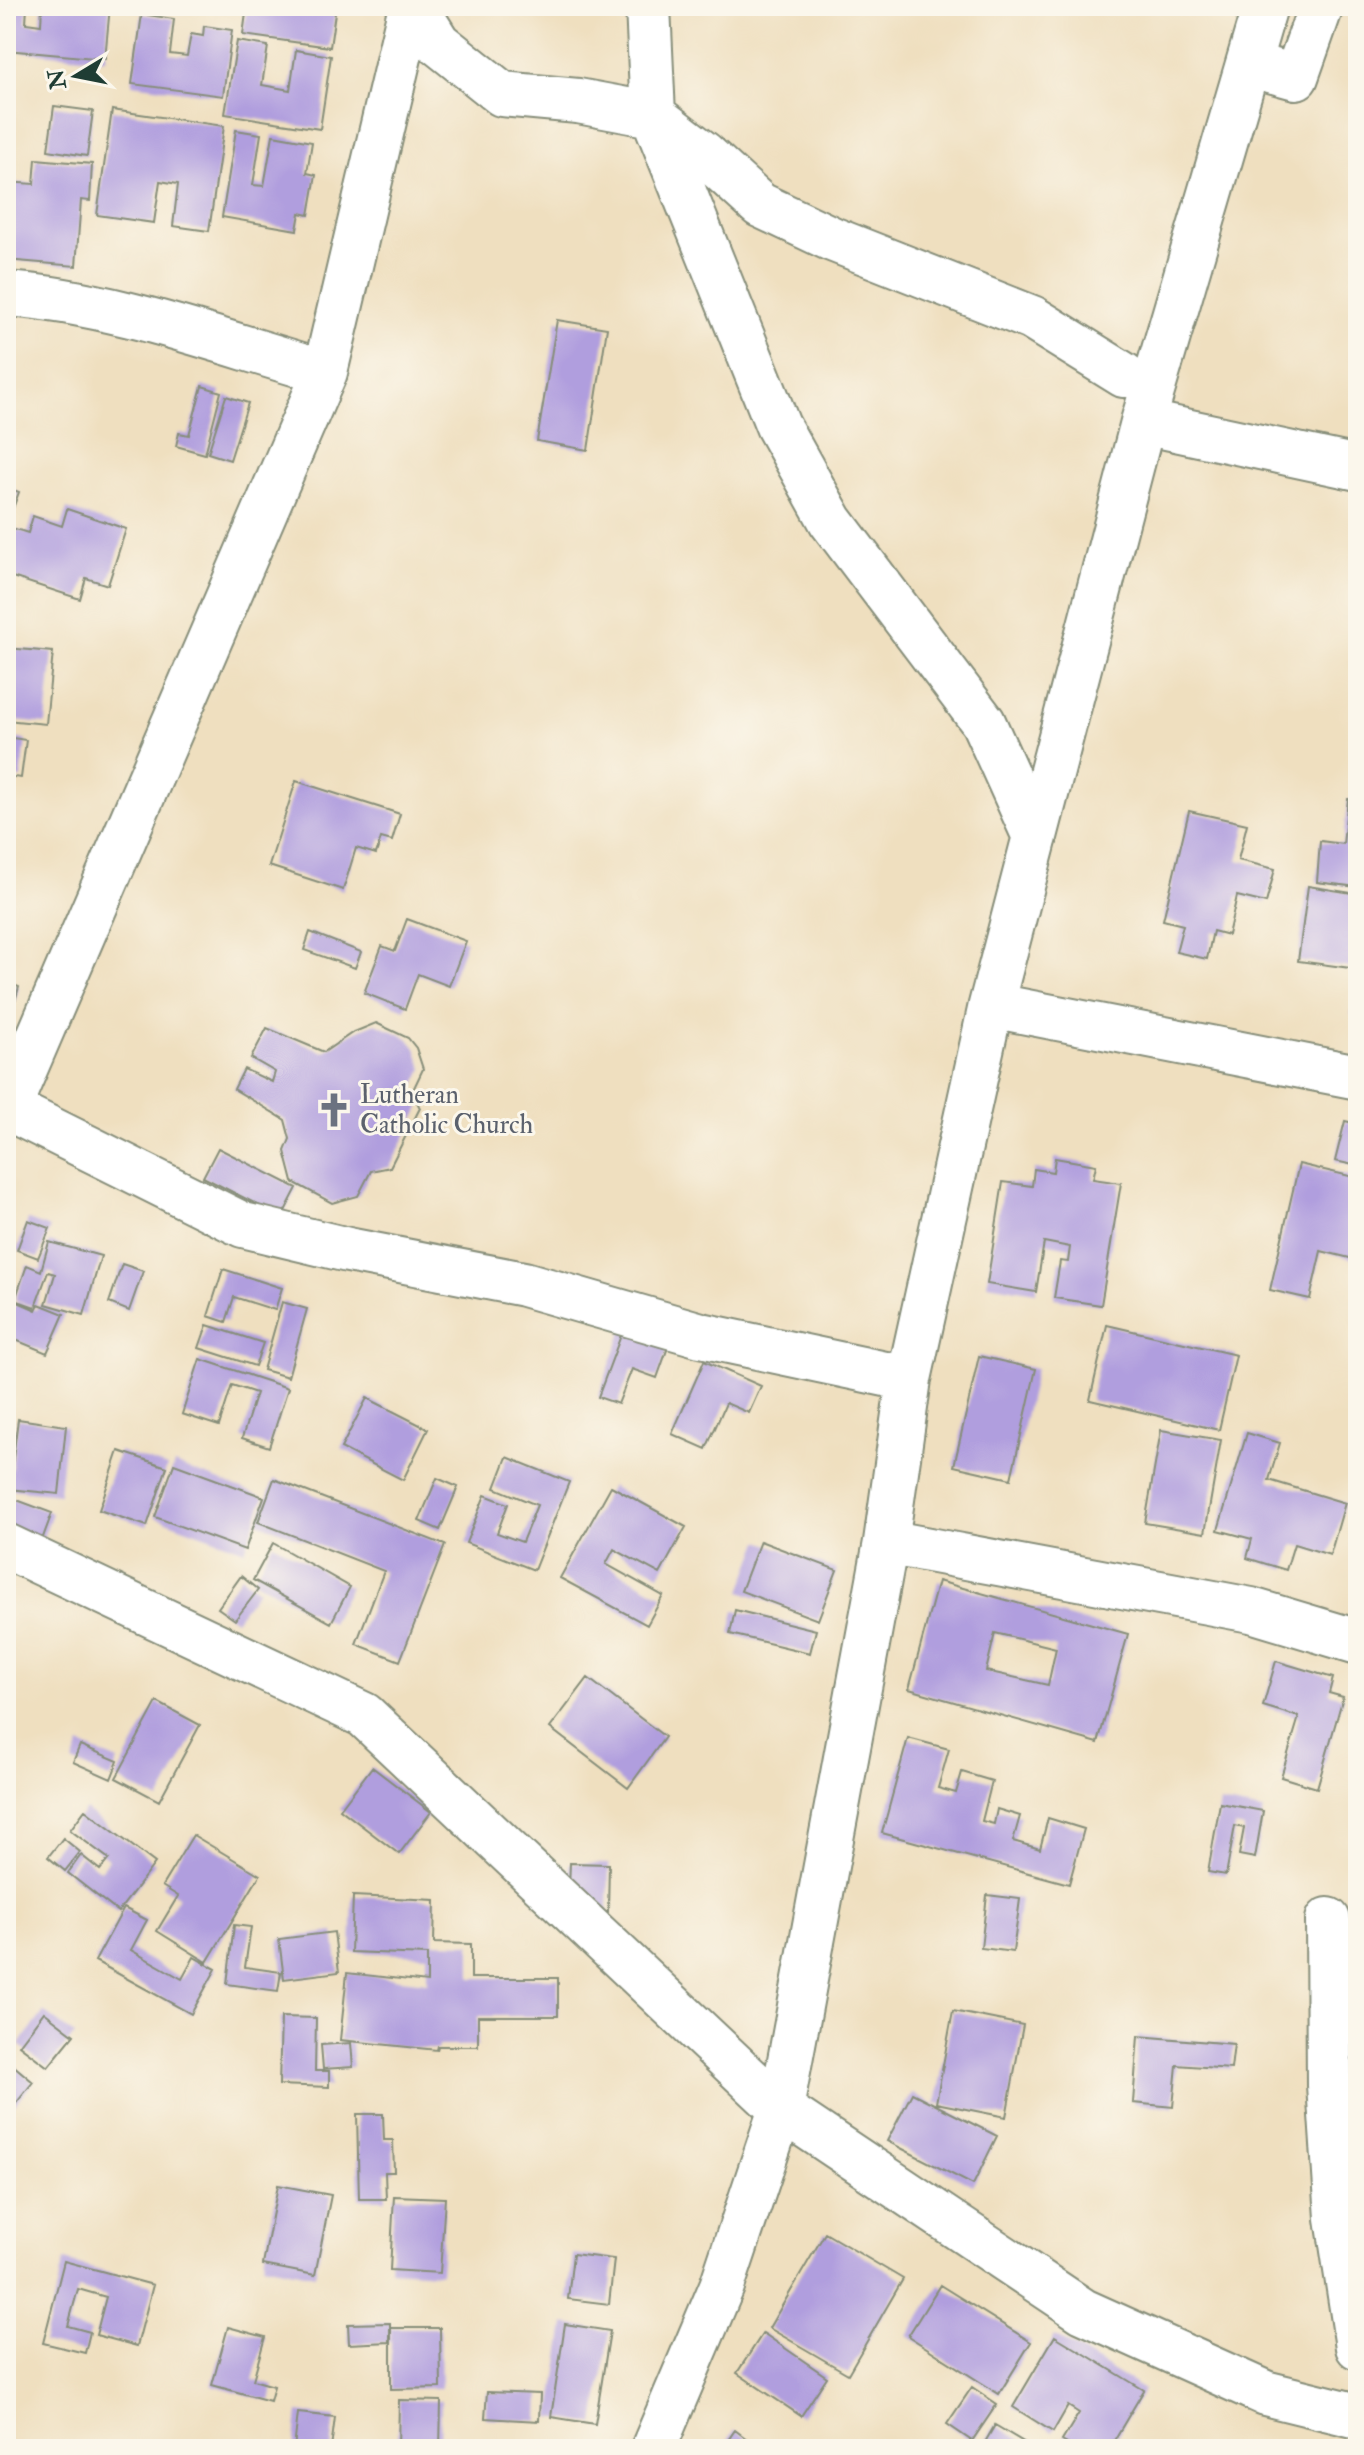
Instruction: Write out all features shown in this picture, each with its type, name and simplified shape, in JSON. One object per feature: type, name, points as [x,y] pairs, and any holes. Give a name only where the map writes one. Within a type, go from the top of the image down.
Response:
[{"type":"street","points":[[413,6],[438,43],[502,94],[578,101],[653,115],[704,154],[760,205],[832,239],[1032,318],[1124,375]]},
{"type":"street","points":[[413,6],[325,372],[7,1110],[243,1225],[348,1250],[524,1284],[701,1335],[909,1379]]},
{"type":"street","points":[[648,6],[653,115],[778,426],[831,521],[983,722],[1035,837]]},
{"type":"street","points":[[653,2449],[722,2286],[781,2109],[886,1542],[909,1379],[991,1005],[1143,422],[1265,6]]},
{"type":"street","points":[[1248,64],[1296,77],[1321,6]]},
{"type":"street","points":[[6,294],[41,296],[169,327],[325,372]]},
{"type":"street","points":[[1143,422],[1358,468]]},
{"type":"street","points":[[991,1005],[1358,1077]]},
{"type":"street","points":[[886,1542],[1251,1610],[1358,1642]]},
{"type":"street","points":[[6,1546],[364,1715],[781,2109],[1083,2311],[1265,2393],[1358,2416]]},
{"type":"street","points":[[1328,1920],[1330,2100],[1338,2218],[1358,2347]]},
{"type":"building","points":[[6,6],[27,6],[26,23],[41,25],[42,6],[110,6],[105,59],[6,50]]},
{"type":"building","points":[[247,6],[336,6],[330,47],[243,35]]},
{"type":"building","points":[[142,14],[174,19],[170,54],[187,56],[191,34],[203,36],[204,26],[232,30],[223,96],[132,84]]},
{"type":"building","points":[[237,41],[268,46],[262,85],[290,90],[296,50],[331,56],[320,129],[225,114]]},
{"type":"building","points":[[54,106],[93,111],[87,156],[48,150]]},
{"type":"building","points":[[112,110],[224,126],[209,231],[173,226],[178,184],[160,181],[154,223],[97,215]]},
{"type":"building","points":[[236,130],[261,134],[253,185],[264,186],[273,135],[312,142],[307,173],[316,175],[309,215],[300,213],[297,230],[222,217]]},
{"type":"building","points":[[36,159],[92,164],[90,201],[81,200],[76,266],[6,260],[6,182],[34,184]]},
{"type":"building","points":[[557,320],[607,328],[588,450],[537,441]]},
{"type":"building","points":[[202,386],[221,392],[205,454],[176,446],[179,433],[189,435]]},
{"type":"building","points":[[226,396],[248,403],[230,460],[208,453]]},
{"type":"building","points":[[6,487],[19,492],[6,527]]},
{"type":"building","points":[[67,509],[126,529],[108,585],[86,578],[80,599],[6,575],[6,549],[12,528],[28,533],[33,516],[62,526]]},
{"type":"building","points":[[6,648],[53,652],[46,724],[6,720]]},
{"type":"building","points":[[6,737],[26,740],[21,778],[6,776]]},
{"type":"building","points":[[296,781],[400,814],[392,841],[381,838],[376,854],[356,848],[343,890],[269,866]]},
{"type":"building","points":[[1348,799],[1358,800],[1358,887],[1317,882],[1320,841],[1343,844]]},
{"type":"building","points":[[1189,811],[1247,824],[1238,860],[1275,869],[1266,903],[1237,896],[1228,935],[1213,931],[1207,959],[1176,952],[1183,925],[1163,920]]},
{"type":"building","points":[[1308,886],[1358,894],[1358,969],[1298,961]]},
{"type":"building","points":[[407,919],[466,941],[449,986],[418,974],[405,1009],[364,993],[382,946],[395,951]]},
{"type":"building","points":[[310,932],[361,952],[355,968],[304,950]]},
{"type":"building","points":[[1358,979],[1358,1016],[1351,1015]]},
{"type":"building","points":[[6,982],[19,987],[6,1031]]},
{"type":"building","points":[[376,1023],[408,1038],[416,1048],[423,1069],[412,1092],[420,1108],[390,1167],[371,1171],[358,1196],[332,1203],[293,1182],[285,1151],[290,1139],[285,1120],[234,1089],[244,1069],[272,1082],[275,1072],[251,1058],[267,1028],[324,1052],[352,1033]]},
{"type":"building","points":[[1345,1121],[1358,1124],[1358,1166],[1335,1161]]},
{"type":"building","points":[[218,1148],[297,1188],[282,1217],[203,1177]]},
{"type":"building","points":[[1055,1158],[1096,1165],[1093,1179],[1121,1183],[1101,1305],[1054,1298],[1060,1261],[1068,1262],[1070,1247],[1044,1242],[1036,1292],[987,1284],[1003,1182],[1032,1186],[1034,1169],[1053,1172]]},
{"type":"building","points":[[1299,1164],[1358,1178],[1358,1260],[1321,1251],[1310,1299],[1270,1290]]},
{"type":"building","points":[[28,1220],[50,1228],[38,1258],[17,1250]]},
{"type":"building","points":[[49,1242],[101,1256],[84,1315],[46,1304],[55,1274],[48,1272],[35,1307],[15,1300],[27,1265],[41,1271]]},
{"type":"building","points":[[122,1264],[143,1271],[129,1311],[109,1303]]},
{"type":"building","points":[[223,1269],[282,1288],[275,1310],[234,1297],[226,1322],[208,1316]]},
{"type":"building","points":[[18,1302],[36,1310],[39,1304],[64,1314],[47,1353],[6,1336],[6,1319]]},
{"type":"building","points":[[282,1302],[307,1309],[288,1377],[263,1370]]},
{"type":"building","points":[[207,1325],[263,1343],[255,1366],[199,1348]]},
{"type":"building","points":[[1107,1325],[1236,1355],[1219,1430],[1090,1400]]},
{"type":"building","points":[[623,1330],[668,1347],[657,1378],[632,1369],[618,1404],[598,1397]]},
{"type":"building","points":[[979,1356],[1036,1369],[1011,1479],[954,1466]]},
{"type":"building","points":[[200,1359],[288,1388],[269,1447],[242,1438],[256,1393],[232,1385],[219,1426],[182,1414]]},
{"type":"building","points":[[704,1361],[761,1386],[749,1413],[726,1403],[706,1449],[672,1434]]},
{"type":"building","points":[[367,1398],[428,1429],[403,1480],[341,1448]]},
{"type":"building","points":[[18,1419],[66,1426],[59,1494],[9,1489]]},
{"type":"building","points":[[1161,1430],[1221,1440],[1205,1533],[1145,1523]]},
{"type":"building","points":[[1247,1433],[1280,1443],[1269,1480],[1345,1503],[1330,1555],[1294,1544],[1286,1570],[1247,1558],[1252,1539],[1218,1530]]},
{"type":"building","points":[[119,1451],[167,1467],[147,1526],[99,1510]]},
{"type":"building","points":[[507,1457],[569,1482],[534,1570],[466,1543],[485,1495],[508,1504],[497,1533],[522,1542],[537,1505],[495,1488]]},
{"type":"building","points":[[174,1464],[264,1497],[245,1550],[155,1517]]},
{"type":"building","points":[[437,1478],[458,1487],[440,1530],[419,1521]]},
{"type":"building","points":[[274,1479],[445,1545],[400,1661],[356,1644],[384,1571],[258,1522]]},
{"type":"building","points":[[611,1486],[686,1527],[660,1574],[614,1549],[606,1564],[663,1596],[647,1625],[560,1578]]},
{"type":"building","points":[[6,1496],[52,1513],[42,1540],[6,1527]]},
{"type":"building","points":[[760,1541],[837,1570],[818,1620],[741,1591]]},
{"type":"building","points":[[273,1543],[350,1587],[331,1623],[253,1580]]},
{"type":"building","points":[[241,1576],[258,1590],[235,1620],[218,1608]]},
{"type":"building","points":[[938,1581],[1128,1634],[1098,1743],[909,1689]],"holes":[[[995,1633],[1056,1648],[1048,1685],[986,1671]]]},
{"type":"building","points":[[735,1610],[816,1630],[810,1653],[730,1634]]},
{"type":"building","points":[[1276,1661],[1333,1678],[1329,1693],[1343,1697],[1317,1788],[1281,1777],[1299,1717],[1263,1706]]},
{"type":"building","points":[[588,1678],[665,1737],[628,1788],[550,1728]]},
{"type":"building","points":[[157,1702],[200,1725],[159,1801],[116,1778]]},
{"type":"building","points":[[908,1738],[949,1749],[938,1788],[956,1793],[962,1772],[992,1781],[982,1821],[994,1824],[997,1809],[1020,1816],[1013,1841],[1040,1849],[1048,1818],[1084,1829],[1069,1884],[882,1833]]},
{"type":"building","points":[[80,1745],[118,1761],[111,1779],[73,1762]]},
{"type":"building","points":[[372,1767],[431,1812],[399,1854],[340,1809]]},
{"type":"building","points":[[1220,1803],[1263,1811],[1255,1858],[1239,1855],[1244,1828],[1235,1826],[1226,1875],[1208,1872]]},
{"type":"building","points":[[85,1810],[155,1863],[118,1912],[68,1873],[81,1855],[100,1870],[109,1859],[70,1830]]},
{"type":"building","points":[[193,1835],[260,1875],[207,1962],[157,1931],[178,1896],[162,1886]]},
{"type":"building","points":[[63,1838],[80,1852],[65,1871],[48,1857]]},
{"type":"building","points":[[570,1863],[609,1864],[608,1912],[568,1911]]},
{"type":"building","points":[[987,1895],[1020,1899],[1013,1952],[981,1948]]},
{"type":"building","points":[[353,1896],[435,1900],[434,1943],[471,1944],[471,1978],[558,1978],[558,2016],[478,2016],[478,2046],[438,2046],[437,2050],[340,2040],[347,1973],[427,1982],[427,1955],[351,1952]]},
{"type":"building","points":[[124,1908],[147,1920],[131,1950],[182,1979],[194,1957],[216,1969],[191,2014],[95,1961]]},
{"type":"building","points":[[234,1925],[251,1927],[245,1967],[281,1972],[278,1991],[227,1984]]},
{"type":"building","points":[[334,1932],[339,1972],[284,1979],[279,1939]]},
{"type":"building","points":[[953,2011],[1023,2025],[1006,2117],[936,2103]]},
{"type":"building","points":[[44,2012],[74,2035],[48,2067],[19,2045]]},
{"type":"building","points":[[281,2017],[316,2018],[315,2071],[329,2071],[329,2087],[279,2085]]},
{"type":"building","points":[[1138,2036],[1234,2044],[1231,2069],[1177,2065],[1173,2107],[1133,2103]]},
{"type":"building","points":[[351,2043],[353,2067],[323,2069],[321,2045]]},
{"type":"building","points":[[6,2059],[33,2082],[6,2116]]},
{"type":"building","points":[[912,2093],[997,2136],[973,2185],[887,2141]]},
{"type":"building","points":[[357,2114],[383,2114],[384,2140],[393,2140],[394,2172],[385,2172],[386,2199],[359,2199]]},
{"type":"building","points":[[278,2185],[331,2195],[315,2275],[263,2265]]},
{"type":"building","points":[[394,2196],[445,2198],[440,2273],[390,2270]]},
{"type":"building","points":[[825,2233],[903,2279],[848,2374],[769,2328]]},
{"type":"building","points":[[573,2254],[614,2259],[609,2304],[568,2299]]},
{"type":"building","points":[[64,2261],[153,2285],[137,2346],[96,2335],[106,2297],[78,2289],[68,2326],[90,2332],[85,2353],[43,2343]]},
{"type":"building","points":[[940,2285],[1031,2342],[999,2394],[908,2336]]},
{"type":"building","points":[[390,2323],[390,2342],[349,2344],[348,2324]]},
{"type":"building","points":[[565,2324],[610,2331],[595,2424],[551,2417]]},
{"type":"building","points":[[228,2327],[265,2337],[253,2380],[274,2386],[270,2401],[212,2385]]},
{"type":"building","points":[[391,2328],[440,2328],[441,2388],[391,2389]]},
{"type":"building","points":[[763,2333],[827,2377],[801,2416],[737,2373]]},
{"type":"building","points":[[1055,2336],[1144,2390],[1109,2449],[1076,2449],[1062,2441],[1079,2413],[1068,2406],[1053,2432],[1013,2407]]},
{"type":"building","points":[[972,2387],[997,2404],[972,2441],[947,2424]]},
{"type":"building","points":[[487,2392],[540,2394],[539,2421],[485,2418]]},
{"type":"building","points":[[399,2400],[441,2401],[440,2449],[398,2449]]},
{"type":"building","points":[[298,2413],[335,2417],[331,2449],[294,2449]]},
{"type":"building","points":[[995,2425],[1025,2443],[1022,2449],[981,2449]]},
{"type":"building","points":[[735,2430],[760,2449],[722,2449]]},
{"type":"building","points":[[511,2444],[547,2444],[547,2449],[511,2449]]},
{"type":"place","name":"Lutheran Catholic Church","points":[[334,1110]]}]
